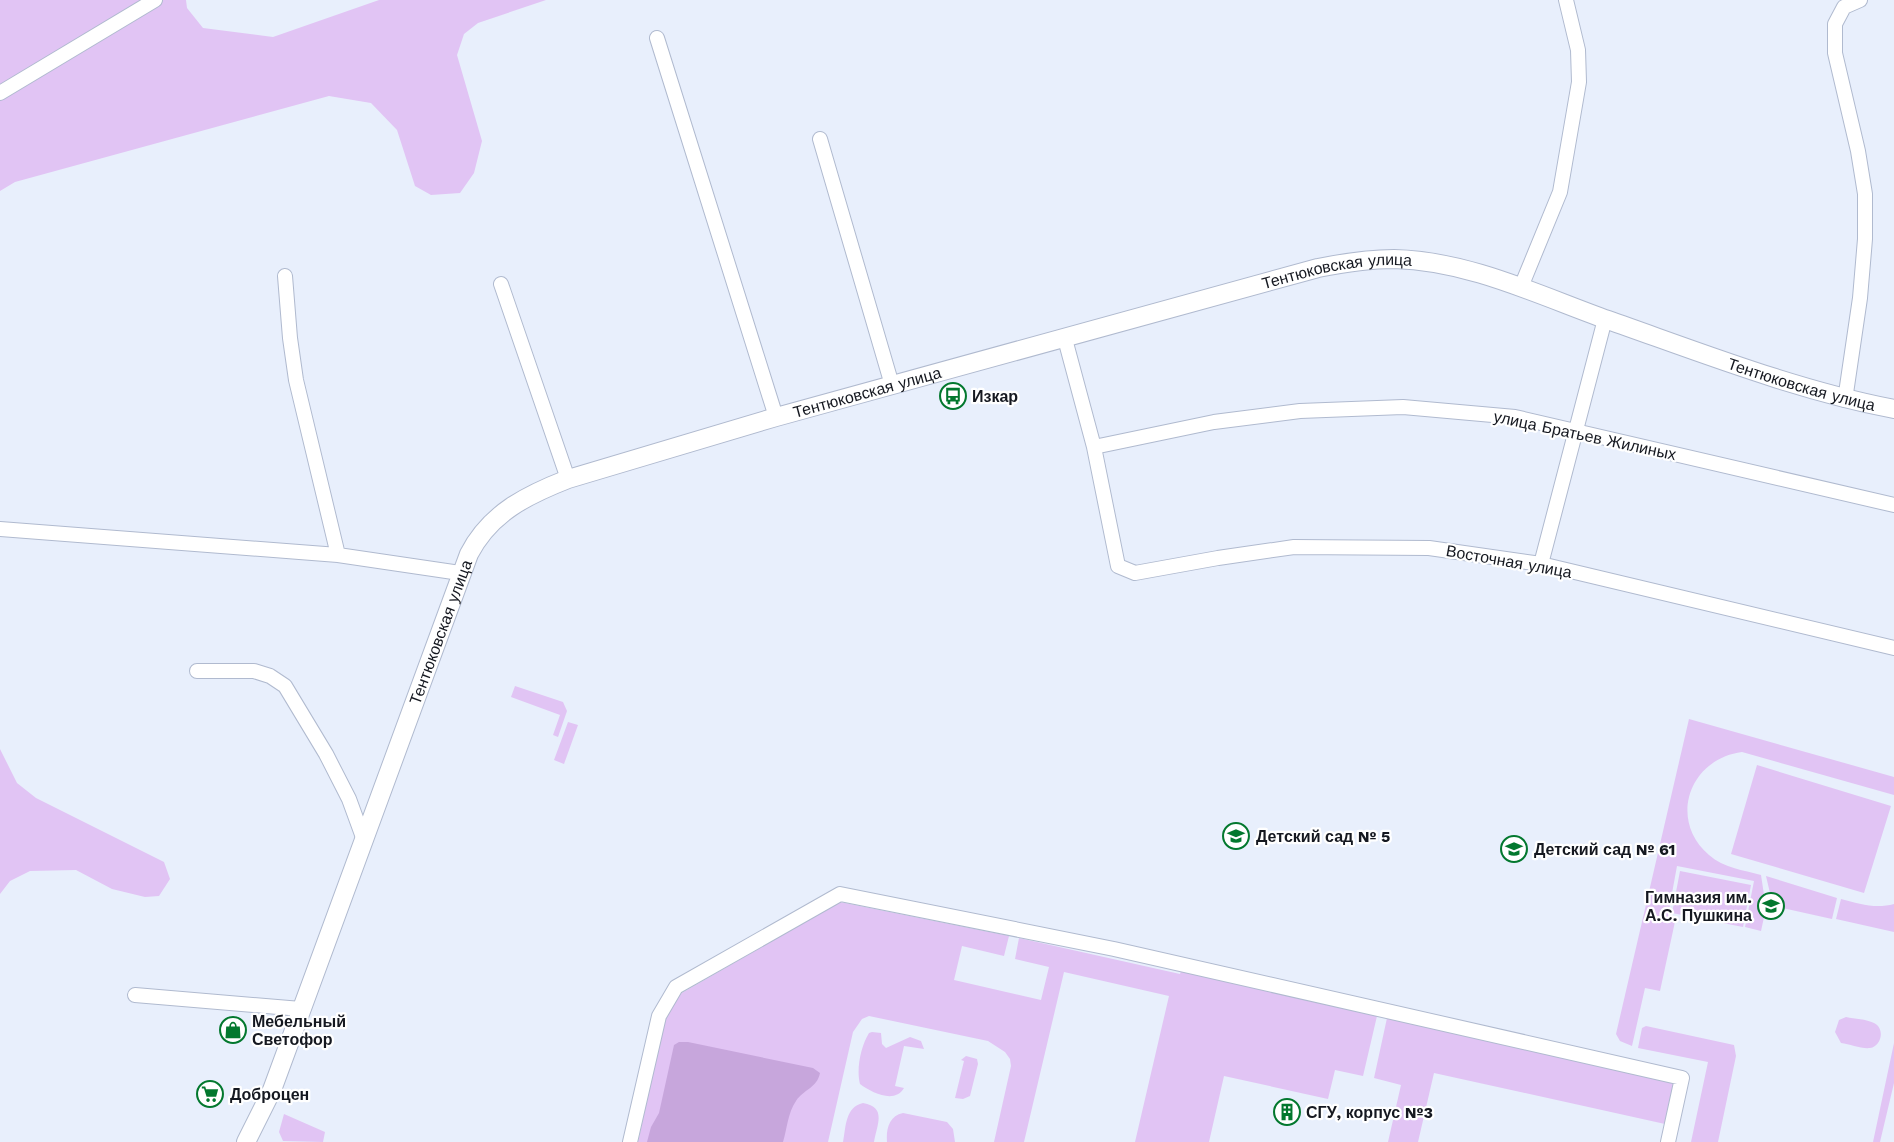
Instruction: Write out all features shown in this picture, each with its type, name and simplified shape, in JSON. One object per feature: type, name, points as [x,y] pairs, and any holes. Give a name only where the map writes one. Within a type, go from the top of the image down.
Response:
[{"type":"street","points":[[0,93],[155,0]]},
{"type":"street","points":[[1521,287],[1560,192],[1579,82],[1578,50],[1566,0]]},
{"type":"street","points":[[1845,400],[1860,298],[1865,238],[1865,194],[1858,151],[1835,53],[1835,24],[1844,7],[1860,0]]},
{"type":"street","points":[[657,38],[776,417]]},
{"type":"street","points":[[820,140],[892,385]]},
{"type":"street","name":"Тентюковская улица","points":[[246,1142],[272,1090],[460,573],[482,532],[504,511],[521,499],[568,479],[776,417],[1318,268],[1368,260],[1396,259],[1432,262],[1482,273],[1605,319],[1845,400],[1894,410]]},
{"type":"street","points":[[285,276],[296,380],[338,555]]},
{"type":"street","points":[[501,284],[568,479]]},
{"type":"street","points":[[1541,564],[1605,319]]},
{"type":"street","points":[[1065,339],[1094,447]]},
{"type":"street","name":"улица Братьев Жилиных","points":[[1094,447],[1214,422],[1300,411],[1402,407],[1515,417],[1894,505]]},
{"type":"street","name":"Восточная улица","points":[[1094,447],[1118,566],[1135,573],[1294,547],[1429,548],[1541,564],[1894,648]]},
{"type":"street","points":[[0,529],[338,555],[460,573]]},
{"type":"street","points":[[197,671],[254,671],[270,676],[285,686],[326,754],[349,799],[364,840]]},
{"type":"street","points":[[630,1142],[659,1016],[676,987],[840,894],[1114,949],[1682,1078],[1668,1142]]},
{"type":"street","points":[[135,995],[301,1009]]},
{"type":"shaded area","points":[[0,0],[186,0],[187,8],[203,28],[273,37],[379,0],[546,0],[478,23],[464,34],[457,55],[482,141],[474,173],[460,193],[431,195],[415,186],[397,130],[371,103],[329,96],[15,182],[0,191]]},
{"type":"shaded area","points":[[515,686],[563,702],[567,711],[558,737],[553,735],[560,715],[511,697]]},
{"type":"shaded area","points":[[1689,719],[1894,777],[1894,795],[1742,752],[1724,757],[1709,766],[1697,778],[1690,793],[1687,809],[1689,825],[1696,841],[1709,855],[1734,868],[1761,875],[1766,908],[1761,931],[1745,927],[1754,881],[1677,866],[1668,915],[1676,917],[1660,991],[1645,988],[1632,1046],[1620,1041],[1616,1034]]},
{"type":"shaded area","points":[[568,722],[578,725],[564,764],[554,760]]},
{"type":"shaded area","points":[[0,749],[17,783],[36,798],[164,862],[170,879],[159,896],[145,897],[112,889],[76,870],[30,871],[10,881],[0,894]]},
{"type":"shaded area","points":[[1757,765],[1891,806],[1864,893],[1731,854]]},
{"type":"shaded area","points":[[1680,871],[1751,885],[1743,927],[1672,913]]},
{"type":"shaded area","points":[[1766,876],[1837,898],[1832,919],[1773,906]]},
{"type":"shaded area","points":[[1841,899],[1874,906],[1894,904],[1894,932],[1836,919]]},
{"type":"shaded area","points":[[840,902],[1009,936],[1004,956],[962,946],[954,980],[1041,1000],[1049,967],[1015,959],[1019,938],[1180,974],[1181,971],[1377,1016],[1363,1076],[1335,1070],[1328,1099],[1224,1076],[1209,1142],[1135,1142],[1169,996],[1064,972],[1024,1142],[994,1142],[1011,1066],[1010,1059],[1005,1052],[988,1041],[869,1016],[862,1019],[853,1032],[828,1142],[638,1142],[664,1022],[680,994]]},
{"type":"shaded area","points":[[1846,1017],[1877,1025],[1881,1037],[1877,1044],[1867,1048],[1841,1043],[1835,1032],[1839,1020]]},
{"type":"shaded area","points":[[1387,1018],[1674,1083],[1665,1124],[1434,1073],[1418,1142],[1388,1142],[1401,1085],[1374,1078]]},
{"type":"shaded area","points":[[1646,1026],[1734,1045],[1736,1056],[1718,1142],[1691,1142],[1708,1062],[1638,1048],[1642,1028]]},
{"type":"shaded area","points":[[872,1032],[881,1033],[882,1044],[886,1048],[910,1037],[921,1041],[924,1049],[904,1046],[895,1086],[904,1088],[900,1093],[883,1095],[860,1084],[859,1065],[862,1051],[866,1038]]},
{"type":"shaded area","points":[[679,1042],[813,1068],[820,1073],[816,1082],[793,1105],[783,1142],[647,1142],[651,1127],[659,1113],[674,1045]]},
{"type":"shaded area","points":[[1894,1043],[1894,1083],[1880,1142],[1873,1142]]},
{"type":"shaded area","points":[[966,1056],[977,1059],[978,1064],[970,1096],[963,1099],[955,1098],[964,1061],[961,1060]]},
{"type":"shaded area","points":[[863,1103],[875,1108],[878,1112],[874,1142],[843,1142],[850,1113],[857,1105]]},
{"type":"shaded area","points":[[903,1113],[947,1122],[953,1129],[955,1142],[887,1142],[889,1124],[894,1117]]},
{"type":"shaded area","points":[[284,1114],[325,1132],[323,1142],[283,1141],[279,1132]]},
{"type":"place","name":"Изкар","points":[[953,396]]},
{"type":"place","name":"Детский сад № 5","points":[[1236,836]]},
{"type":"place","name":"Детский сад № 61","points":[[1514,849]]},
{"type":"place","name":"Гимназия им. А.С. Пушкина","points":[[1771,906]]},
{"type":"place","name":"Мебельный Светофор","points":[[233,1030]]},
{"type":"place","name":"Доброцен","points":[[210,1094]]},
{"type":"place","name":"СГУ, корпус №3","points":[[1287,1112]]}]
